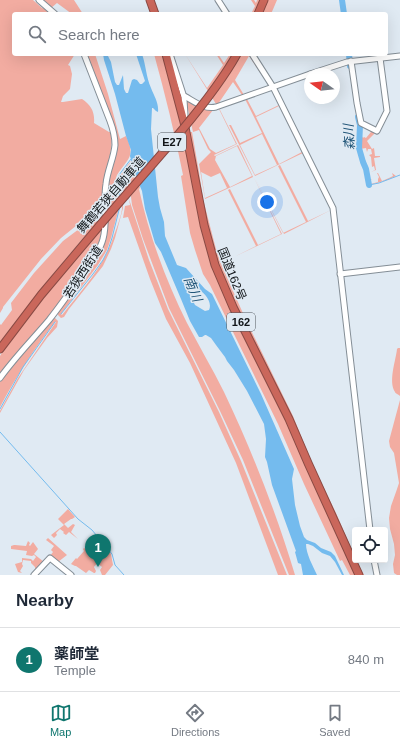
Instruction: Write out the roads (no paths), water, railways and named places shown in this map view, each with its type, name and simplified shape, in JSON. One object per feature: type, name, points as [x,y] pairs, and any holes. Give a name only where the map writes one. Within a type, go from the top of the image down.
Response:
[{"type":"highway","points":[[150,0],[154,12]]},
{"type":"highway","points":[[259,12],[264,0]]},
{"type":"highway","name":"国道162号","points":[[167,56],[184,122],[203,221],[217,269],[233,307],[283,407],[359,575]]},
{"type":"highway","name":"舞鶴若狭自動車道","points":[[0,349],[41,295],[166,150],[221,80],[237,56]]},
{"type":"street","points":[[39,0],[53,12]]},
{"type":"street","points":[[218,0],[226,12]]},
{"type":"street","name":"若狭西街道","points":[[0,378],[61,304],[95,256],[104,237],[106,224],[105,185],[113,154],[114,140],[110,121],[85,56]]},
{"type":"street","points":[[171,56],[184,96],[184,122]]},
{"type":"street","points":[[253,56],[273,87],[333,208],[370,527]]},
{"type":"street","points":[[328,68],[350,61],[400,56]]},
{"type":"street","points":[[350,61],[352,81],[361,123],[377,131],[387,111],[380,58]]},
{"type":"street","points":[[184,96],[210,108],[304,76]]},
{"type":"street","points":[[340,274],[400,267]]},
{"type":"street","points":[[34,575],[50,558],[71,575]]},
{"type":"street","points":[[375,563],[378,575]]},
{"type":"water","points":[[103,56],[108,56],[111,62],[117,85],[119,85],[123,75],[124,89],[126,93],[128,93],[132,80],[137,80],[140,84],[145,81],[137,56],[142,56],[149,84],[158,106],[158,112],[152,108],[151,129],[158,197],[164,222],[165,236],[177,265],[186,268],[205,289],[212,294],[261,394],[294,469],[292,479],[295,505],[304,537],[321,548],[331,552],[335,556],[344,575],[342,575],[330,556],[322,553],[313,546],[306,544],[308,556],[317,575],[303,575],[301,564],[298,563],[296,551],[272,485],[265,457],[266,439],[264,424],[247,391],[225,357],[211,338],[206,335],[199,337],[190,321],[161,252],[155,243],[145,209],[142,191],[130,156],[131,150]],"holes":[[[188,285],[200,290],[207,298],[210,306],[209,310],[205,311],[195,305],[186,287]]]},
{"type":"waterway","name":"森川","points":[[342,0],[344,12]]},
{"type":"waterway","name":"森川","points":[[349,56],[350,66]]},
{"type":"waterway","name":"森川","points":[[358,117],[360,125],[359,148],[366,169],[369,185]]},
{"type":"waterway","points":[[120,197],[119,175],[131,159]]},
{"type":"waterway","name":"森川","points":[[369,185],[400,175]]},
{"type":"waterway","points":[[61,314],[103,260],[112,238],[120,206]]},
{"type":"waterway","points":[[0,409],[23,367],[55,322]]},
{"type":"waterway","points":[[0,432],[78,519],[92,530],[112,554],[115,565],[124,575]]},
{"type":"place","name":"薬師堂","points":[[98,567]]},
{"type":"water label","name":"南川","points":[[193,289]]}]
